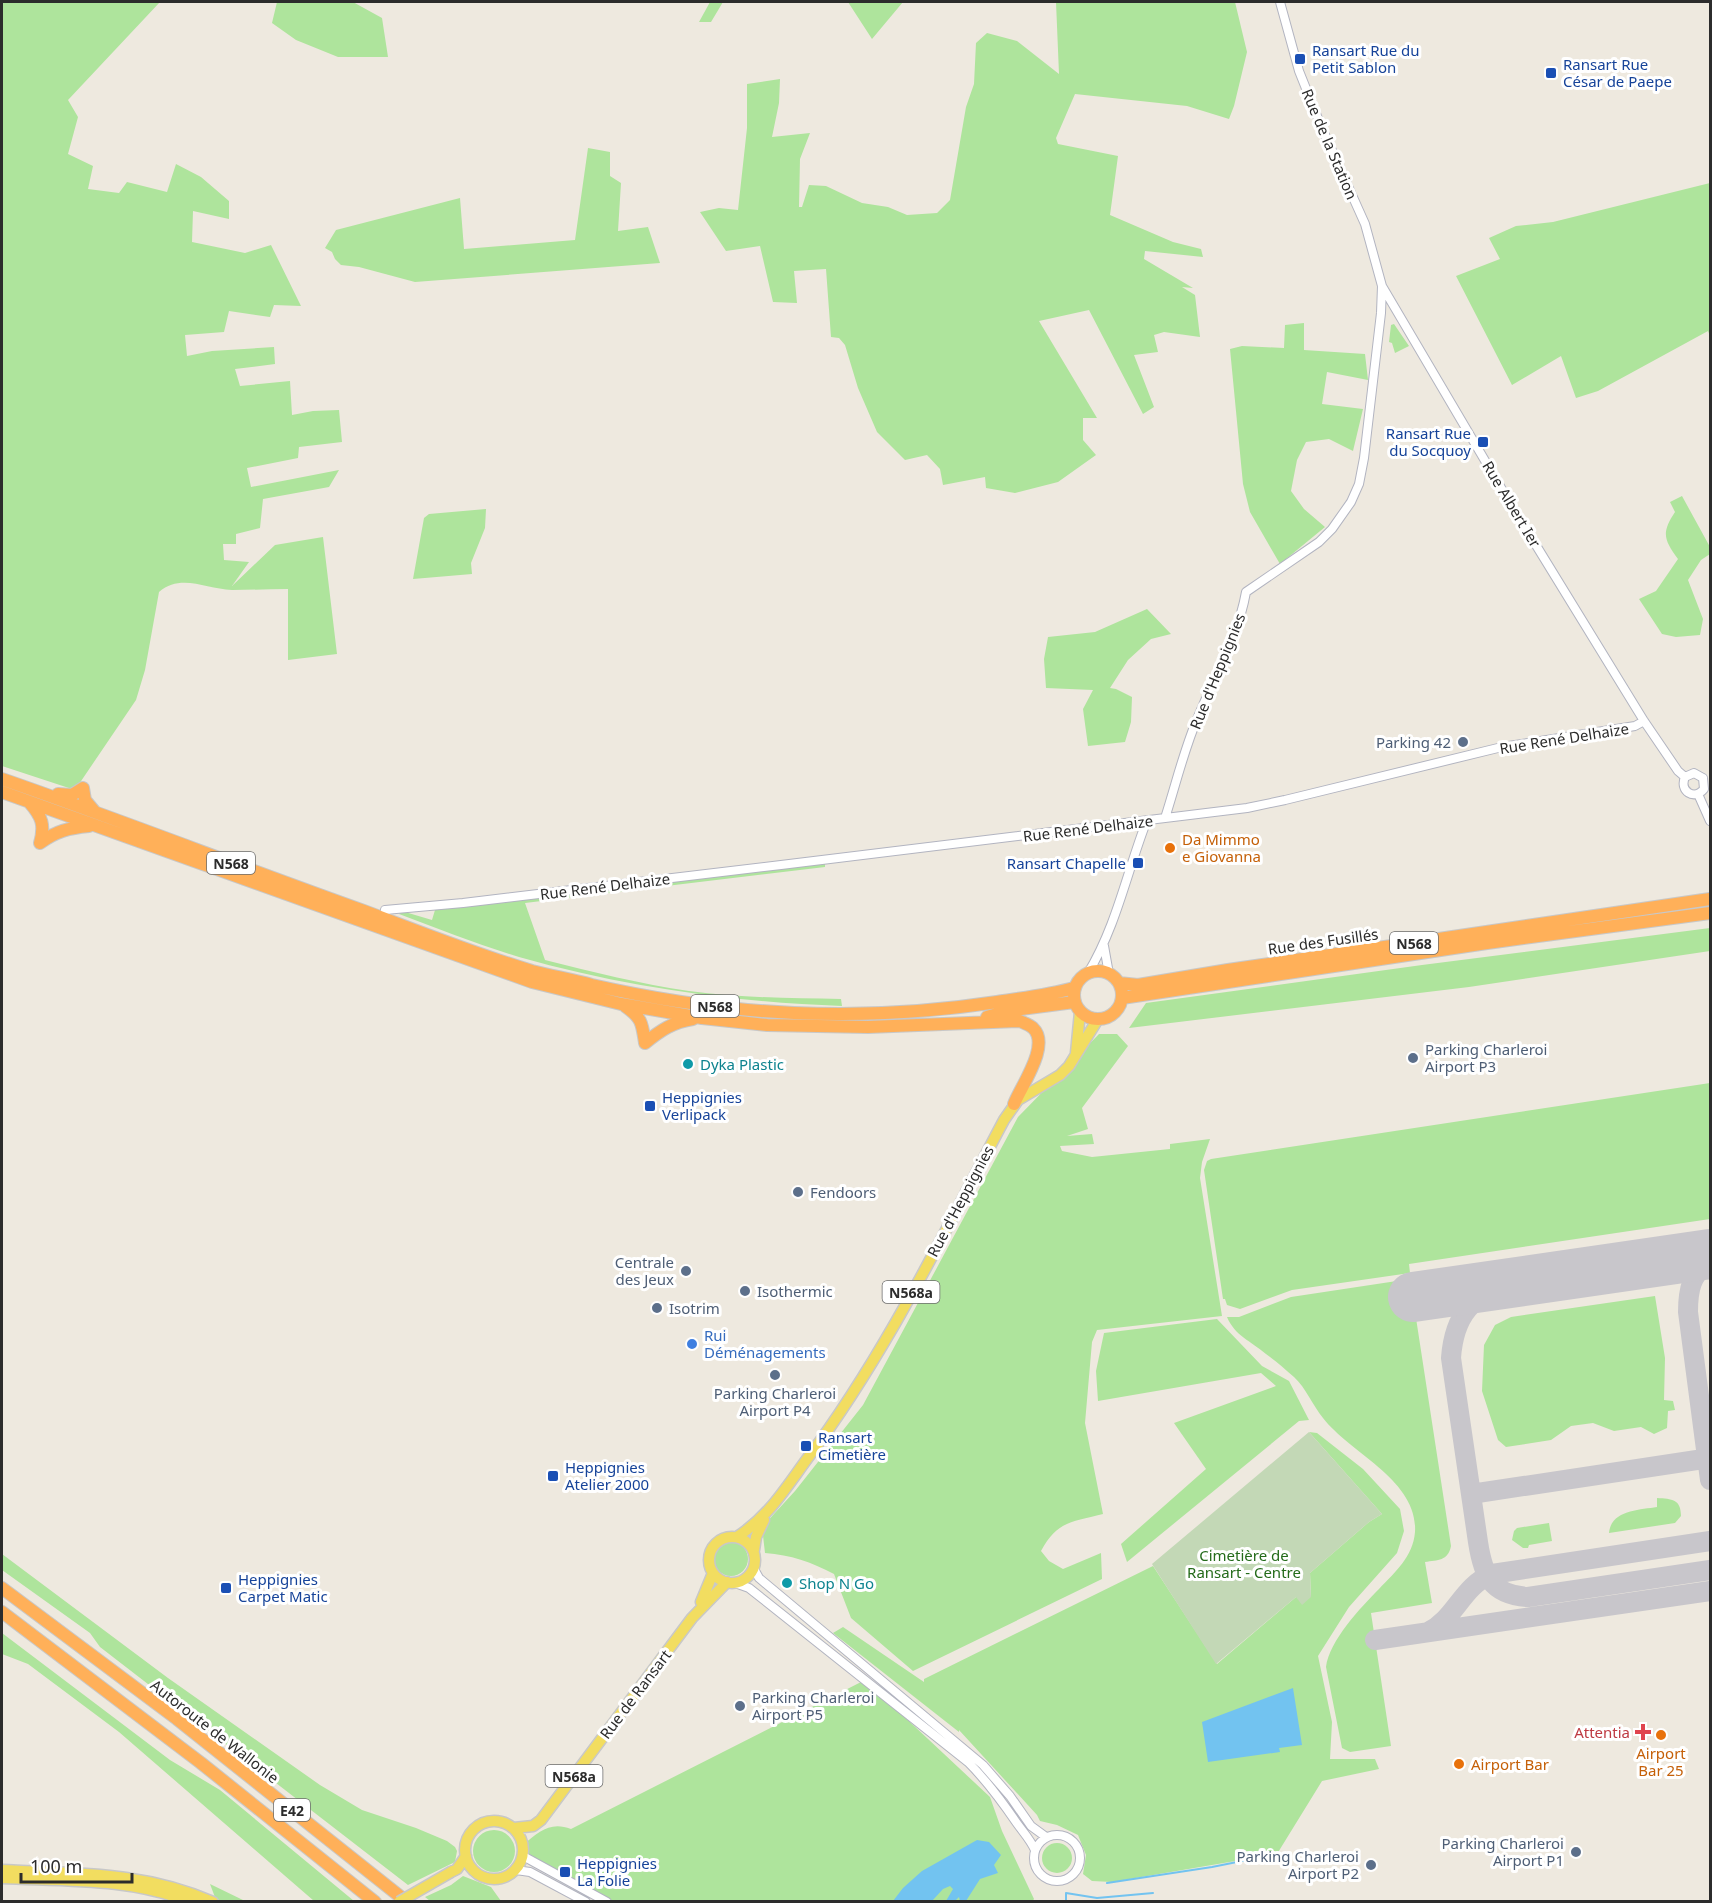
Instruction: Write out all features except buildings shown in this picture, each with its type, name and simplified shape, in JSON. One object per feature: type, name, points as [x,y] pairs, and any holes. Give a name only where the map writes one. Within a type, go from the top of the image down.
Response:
[{"type":"highway","name":"N568","points":[[2,779],[534,971],[622,991],[687,1003],[754,1011],[842,1016],[914,1013],[1051,994],[1074,988]]},
{"type":"highway","points":[[36,791],[72,795],[83,788],[85,800],[96,813]]},
{"type":"highway","name":"N568","points":[[2,792],[532,982],[621,1004],[702,1018],[767,1025],[838,1028],[957,1023],[1007,1011],[1077,1007],[1091,1018],[1098,1019]]},
{"type":"highway","points":[[30,802],[42,818],[44,829],[40,843],[64,829],[92,825]]},
{"type":"highway","name":"Rue des Fusillés","points":[[1114,978],[1138,985],[1710,899]]},
{"type":"highway","points":[[366,912],[385,910]]},
{"type":"highway","name":"Rue des Fusillés","points":[[1122,998],[1475,945],[1710,913]]},
{"type":"highway","name":"N568","points":[[1088,973],[1097,971],[1114,978]]},
{"type":"highway","points":[[1077,1007],[1074,988],[1077,982],[1088,973]]},
{"type":"highway","points":[[1098,1019],[1110,1016],[1122,998],[1114,978]]},
{"type":"highway","points":[[621,1004],[638,1015],[643,1024],[645,1043],[663,1029],[677,1022],[702,1018]]},
{"type":"highway","points":[[957,1023],[1018,1020],[1033,1028],[1038,1038],[1038,1054],[1014,1104]]},
{"type":"highway","name":"Autoroute de Wallonie","points":[[2,1588],[177,1719],[407,1902]]},
{"type":"highway","name":"E42","points":[[2,1612],[201,1763],[375,1902]]},
{"type":"main road","points":[[1075,1058],[1077,1007]]},
{"type":"main road","name":"Rue d'Heppignies","points":[[754,1550],[756,1537],[766,1514],[831,1427],[897,1318],[1014,1104],[1060,1075],[1075,1058],[1098,1019]]},
{"type":"main road","name":"Rue d'Heppignies","points":[[737,1537],[766,1514]]},
{"type":"main road","points":[[737,1537],[744,1539],[754,1550]]},
{"type":"main road","name":"N568a","points":[[713,1573],[709,1558],[711,1550],[722,1539],[737,1537]]},
{"type":"main road","name":"N568a","points":[[731,1583],[749,1576],[754,1569],[756,1562],[754,1550]]},
{"type":"main road","points":[[713,1573],[731,1583]]},
{"type":"main road","name":"Rue de Ransart","points":[[523,1850],[533,1826],[541,1820],[692,1618],[713,1573]]},
{"type":"main road","name":"Rue de Ransart","points":[[692,1618],[731,1583]]},
{"type":"main road","points":[[474,1871],[466,1856],[465,1848],[470,1833],[483,1822],[499,1821],[514,1828],[533,1826]]},
{"type":"main road","points":[[514,1828],[523,1850]]},
{"type":"main road","name":"N568a","points":[[516,1870],[523,1850]]},
{"type":"main road","points":[[399,1902],[454,1870],[466,1856]]},
{"type":"main road","points":[[2,1870],[105,1875],[150,1881],[177,1887],[213,1902]]},
{"type":"main road","points":[[454,1870],[474,1871],[490,1879],[508,1876],[516,1870]]},
{"type":"main road","points":[[2,1878],[105,1883],[149,1888],[190,1902]]},
{"type":"street","name":"Rue de la Station","points":[[1280,2],[1299,71],[1365,224],[1382,286]]},
{"type":"street","name":"Rue Albert Ier","points":[[1382,286],[1507,498],[1644,721],[1678,771],[1685,777]]},
{"type":"street","name":"Rue d'Heppignies","points":[[1165,818],[1194,726],[1232,641],[1243,610],[1246,592],[1304,554],[1325,537],[1345,511],[1359,484],[1366,450],[1378,348],[1382,286]]},
{"type":"street","name":"Rue René Delhaize","points":[[385,910],[1270,804],[1452,758],[1524,743],[1635,726],[1644,721]]},
{"type":"street","points":[[1694,773],[1707,776],[1704,789],[1698,794],[1691,795],[1686,791],[1683,785],[1685,777],[1694,773]]},
{"type":"street","points":[[1698,794],[1710,821]]},
{"type":"street","points":[[1088,973],[1114,918],[1147,820]]},
{"type":"street","points":[[1104,942],[1105,957],[1114,978]]},
{"type":"street","points":[[754,1569],[759,1578],[983,1765],[1010,1796],[1030,1826],[1046,1837]]},
{"type":"street","points":[[731,1583],[749,1588],[968,1762],[1003,1801],[1029,1837],[1035,1850],[1035,1866],[1046,1878],[1065,1880],[1076,1871],[1081,1860],[1075,1842],[1058,1834],[1046,1837],[1035,1850]]},
{"type":"street","points":[[523,1850],[606,1902]]},
{"type":"street","points":[[516,1870],[530,1872],[586,1902]]},
{"type":"green space","points":[[2,2],[160,2],[68,100],[78,117],[68,154],[93,166],[88,189],[119,193],[127,182],[167,192],[176,164],[201,177],[229,201],[229,219],[193,211],[192,242],[245,253],[271,245],[301,306],[274,305],[270,317],[229,311],[224,332],[185,335],[187,356],[212,351],[274,347],[275,364],[235,369],[240,386],[290,381],[292,415],[339,410],[342,442],[299,447],[298,458],[247,468],[251,487],[339,470],[329,487],[263,499],[260,528],[236,534],[236,544],[223,544],[224,560],[249,562],[232,586],[275,545],[323,537],[337,654],[288,660],[288,589],[232,590],[194,583],[167,586],[159,592],[145,670],[136,700],[75,790],[2,766]]},
{"type":"green space","points":[[277,2],[353,2],[382,18],[388,57],[338,57],[296,40],[272,23]]},
{"type":"green space","points":[[710,2],[723,2],[711,22],[699,22]]},
{"type":"green space","points":[[848,2],[903,2],[872,39]]},
{"type":"green space","points":[[1056,2],[1235,2],[1247,52],[1229,119],[1187,106],[1075,94],[1056,138],[1058,144],[1118,156],[1110,215],[1173,242],[1201,249],[1203,257],[1145,251],[1144,259],[1193,288],[1182,287],[1195,295],[1200,337],[1164,332],[1154,335],[1158,352],[1134,355],[1154,407],[1143,414],[1089,310],[1039,321],[1097,418],[1083,418],[1083,440],[1096,455],[1058,482],[1015,493],[986,488],[985,477],[943,485],[940,469],[927,455],[905,460],[877,432],[858,388],[845,345],[839,338],[831,337],[826,269],[794,271],[797,303],[773,302],[760,246],[726,251],[700,212],[719,208],[738,210],[747,128],[747,84],[780,79],[779,103],[772,137],[810,133],[800,159],[799,207],[802,207],[809,185],[826,186],[862,203],[888,207],[907,215],[937,213],[950,200],[966,107],[974,84],[976,43],[987,33],[1017,41],[1059,74]]},
{"type":"green space","points":[[588,148],[610,152],[610,176],[621,183],[618,231],[648,227],[660,263],[415,282],[359,267],[341,265],[332,252],[325,248],[336,230],[460,198],[464,249],[575,240]]},
{"type":"green space","points":[[1710,183],[1710,336],[1708,331],[1598,391],[1576,398],[1561,356],[1512,385],[1456,276],[1500,259],[1489,238],[1516,226],[1553,222]]},
{"type":"green space","points":[[1304,323],[1304,350],[1365,354],[1368,380],[1327,372],[1322,404],[1363,409],[1353,451],[1329,439],[1306,442],[1297,460],[1291,491],[1304,509],[1325,527],[1280,564],[1250,512],[1243,484],[1230,349],[1242,346],[1284,348],[1285,325]]},
{"type":"green space","points":[[1394,324],[1409,346],[1395,353],[1392,343],[1389,342],[1391,325]]},
{"type":"green space","points":[[1682,496],[1710,547],[1710,554],[1701,560],[1688,580],[1703,619],[1700,635],[1676,637],[1662,634],[1639,599],[1656,591],[1678,559],[1667,541],[1666,531],[1675,512],[1670,502]]},
{"type":"green space","points":[[486,509],[485,528],[471,563],[472,574],[413,579],[424,518],[429,514]]},
{"type":"green space","points":[[1147,609],[1171,634],[1151,639],[1128,660],[1110,688],[1132,697],[1131,722],[1125,742],[1088,746],[1083,709],[1093,690],[1046,688],[1044,659],[1048,637],[1095,632]]},
{"type":"green space","points":[[825,862],[825,867],[525,903],[545,960],[689,991],[784,998],[841,999],[842,1006],[719,997],[599,977],[519,957],[399,914],[405,912],[432,920],[435,910]]},
{"type":"green space","points":[[1710,928],[1710,951],[1469,987],[1129,1028],[1146,1003]]},
{"type":"green space","points":[[1099,1034],[1117,1034],[1128,1046],[1082,1108],[1088,1129],[1067,1136],[1092,1134],[1094,1144],[1060,1146],[1062,1151],[1092,1157],[1170,1149],[1170,1144],[1210,1139],[1202,1162],[1200,1178],[1222,1316],[1097,1330],[1092,1342],[1085,1423],[1103,1514],[1074,1521],[1059,1528],[1041,1551],[1049,1561],[1063,1569],[1101,1553],[1102,1579],[913,1671],[851,1618],[834,1574],[801,1560],[765,1553],[762,1527],[795,1491],[863,1405],[1018,1117]]},
{"type":"green space","points":[[1710,1083],[1710,1219],[1409,1264],[1410,1273],[1292,1290],[1240,1309],[1227,1305],[1223,1299],[1204,1170],[1207,1161],[1211,1159]]},
{"type":"green space","points":[[1410,1279],[1451,1546],[1445,1557],[1425,1562],[1432,1603],[1371,1613],[1391,1746],[1350,1752],[1342,1748],[1326,1667],[1328,1657],[1347,1625],[1407,1557],[1414,1541],[1413,1514],[1406,1497],[1395,1483],[1335,1431],[1319,1413],[1298,1381],[1239,1334],[1227,1317],[1239,1317],[1291,1297]]},
{"type":"green space","points":[[1655,1296],[1665,1358],[1664,1400],[1673,1401],[1675,1410],[1668,1411],[1667,1428],[1654,1434],[1641,1427],[1614,1431],[1593,1423],[1571,1426],[1551,1440],[1506,1447],[1498,1440],[1482,1391],[1484,1345],[1495,1325],[1511,1317]]},
{"type":"green space","points":[[1217,1319],[1262,1366],[1289,1381],[1309,1420],[1299,1421],[1127,1562],[1121,1544],[1206,1469],[1174,1423],[1276,1386],[1261,1373],[1098,1401],[1096,1371],[1104,1333]]},
{"type":"green space","points":[[1309,1432],[1317,1433],[1363,1469],[1400,1509],[1404,1531],[1397,1553],[1349,1607],[1318,1656],[1332,1722],[1330,1759],[1375,1759],[1379,1769],[1322,1781],[1277,1854],[1112,1882],[1092,1881],[1083,1874],[1086,1855],[1078,1835],[1057,1825],[1040,1821],[959,1730],[959,1732],[833,1633],[843,1627],[924,1682],[924,1679],[1153,1566],[1217,1664],[1296,1597],[1311,1596],[1310,1573],[1369,1522],[1382,1514]]},
{"type":"green space","name":"Cimetière de Ransart - Centre","points":[[1309,1432],[1382,1514],[1369,1522],[1310,1573],[1311,1597],[1302,1605],[1296,1597],[1216,1664],[1152,1564]]},
{"type":"green space","points":[[1657,1498],[1677,1503],[1681,1516],[1675,1523],[1609,1533],[1611,1525],[1620,1515],[1634,1510],[1657,1507]]},
{"type":"green space","points":[[1549,1523],[1552,1541],[1523,1548],[1512,1540],[1517,1528]]},
{"type":"green space","points":[[731,1542],[743,1547],[748,1559],[743,1571],[731,1576],[719,1571],[714,1559],[719,1547]]},
{"type":"green space","points":[[2,1554],[168,1678],[320,1785],[362,1810],[447,1841],[457,1851],[455,1862],[408,1885],[100,1647],[90,1633],[2,1570]]},
{"type":"green space","points":[[2,1633],[170,1760],[220,1790],[354,1901],[314,1901],[119,1732],[28,1664],[2,1654]]},
{"type":"green space","points":[[865,1680],[990,1797],[1002,1831],[1034,1899],[1032,1902],[607,1901],[535,1864],[523,1845],[534,1835],[551,1827],[571,1829]]},
{"type":"green space","points":[[494,1830],[509,1836],[515,1851],[509,1866],[494,1872],[479,1866],[473,1851],[479,1836]]},
{"type":"green space","points":[[1057,1843],[1068,1847],[1072,1858],[1068,1869],[1057,1873],[1046,1869],[1042,1858],[1046,1847]]},
{"type":"green space","points":[[463,1876],[491,1887],[501,1901],[430,1901],[425,1897],[451,1885]]},
{"type":"green space","points":[[210,1884],[245,1901],[218,1901]]},
{"type":"water","points":[[1293,1688],[1302,1745],[1279,1748],[1280,1752],[1208,1762],[1202,1722]]},
{"type":"water","points":[[977,1840],[989,1842],[1001,1855],[994,1865],[998,1873],[980,1879],[966,1901],[960,1901],[959,1897],[955,1901],[946,1901],[953,1889],[950,1886],[943,1889],[932,1901],[893,1901],[903,1888],[922,1871]]},
{"type":"waterway","points":[[1107,1883],[1212,1867],[1277,1854]]},
{"type":"waterway","points":[[1066,1902],[1066,1893],[1097,1898],[1153,1893]]},
{"type":"taxiway","points":[[1710,1261],[1699,1271],[1692,1283],[1688,1312],[1710,1480]]},
{"type":"taxiway","points":[[1512,1284],[1486,1294],[1468,1309],[1456,1330],[1451,1358],[1480,1554],[1491,1581],[1505,1592],[1528,1597],[1710,1570]]},
{"type":"taxiway","points":[[1471,1494],[1710,1458]]},
{"type":"taxiway","points":[[1428,1632],[1446,1619],[1473,1586],[1492,1574],[1710,1541]]},
{"type":"taxiway","points":[[1375,1640],[1710,1591]]},
{"type":"runway","points":[[1413,1297],[1710,1254]]},
{"type":"place","name":"Ransart Rue du Petit Sablon","points":[[1300,59]]},
{"type":"place","name":"Ransart Rue César de Paepe","points":[[1551,73]]},
{"type":"place","name":"Ransart Rue du Socquoy","points":[[1483,442]]},
{"type":"place","name":"Parking 42","points":[[1463,742]]},
{"type":"place","name":"Da Mimmo e Giovanna","points":[[1170,848]]},
{"type":"place","name":"Ransart Chapelle","points":[[1138,863]]},
{"type":"place","name":"Parking Charleroi Airport P3","points":[[1413,1058]]},
{"type":"place","name":"Dyka Plastic","points":[[688,1064]]},
{"type":"place","name":"Heppignies Verlipack","points":[[650,1106]]},
{"type":"place","name":"Fendoors","points":[[798,1192]]},
{"type":"place","name":"Centrale des Jeux","points":[[686,1271]]},
{"type":"place","name":"Isothermic","points":[[745,1291]]},
{"type":"place","name":"Isotrim","points":[[657,1308]]},
{"type":"place","name":"Rui Déménagements","points":[[692,1344]]},
{"type":"place","name":"Parking Charleroi Airport P4","points":[[775,1375]]},
{"type":"place","name":"Ransart Cimetière","points":[[806,1446]]},
{"type":"place","name":"Heppignies Atelier 2000","points":[[553,1476]]},
{"type":"place","name":"Shop N Go","points":[[787,1583]]},
{"type":"place","name":"Heppignies Carpet Matic","points":[[226,1588]]},
{"type":"place","name":"Parking Charleroi Airport P5","points":[[740,1706]]},
{"type":"place","name":"Attentia","points":[[1643,1732]]},
{"type":"place","name":"Airport Bar 25","points":[[1661,1735]]},
{"type":"place","name":"Airport Bar","points":[[1459,1764]]},
{"type":"place","name":"Parking Charleroi Airport P1","points":[[1576,1852]]},
{"type":"place","name":"Parking Charleroi Airport P2","points":[[1371,1865]]},
{"type":"place","name":"Heppignies La Folie","points":[[565,1872]]}]
